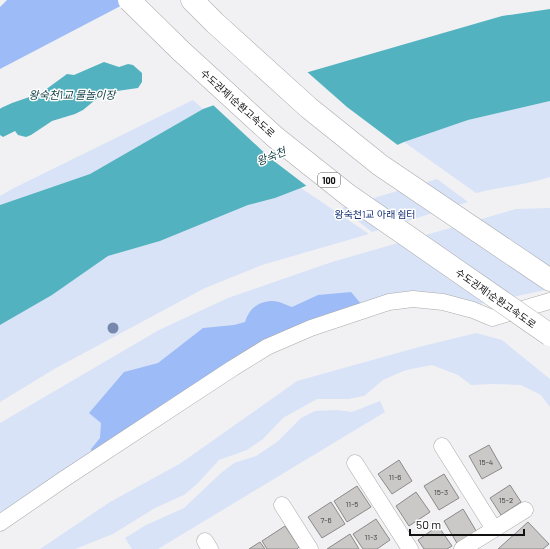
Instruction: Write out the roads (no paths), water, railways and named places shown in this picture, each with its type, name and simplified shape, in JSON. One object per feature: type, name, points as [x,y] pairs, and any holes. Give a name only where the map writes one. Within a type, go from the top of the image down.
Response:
[{"type":"highway","name":"수도권제1순환고속도로","points":[[129,0],[180,51],[275,137],[348,194],[550,335]]},
{"type":"highway","points":[[192,0],[215,23],[309,108],[380,165],[550,280]]},
{"type":"street","points":[[0,524],[64,480],[267,347],[311,328],[389,302],[413,299],[443,302],[473,310],[492,318],[550,301]]},
{"type":"street","points":[[442,446],[494,529]]},
{"type":"street","points":[[355,463],[410,549]]},
{"type":"street","points":[[282,505],[310,549]]},
{"type":"street","points":[[462,549],[525,510]]},
{"type":"water","name":"왕숙천","points":[[550,9],[550,101],[468,120],[404,142],[301,188],[275,198],[248,205],[160,241],[108,256],[52,295],[0,325],[0,205],[90,174],[203,109],[305,73],[502,16]]},
{"type":"water","name":"왕숙천1교 물놀이장","points":[[104,62],[119,67],[128,64],[133,65],[142,73],[142,82],[138,88],[110,92],[100,96],[83,110],[52,121],[26,137],[18,135],[15,131],[3,137],[0,135],[1,108],[41,93],[67,74],[74,75]]},
{"type":"park label","name":"왕숙천1교 아래 쉼터","points":[[375,214]]}]
